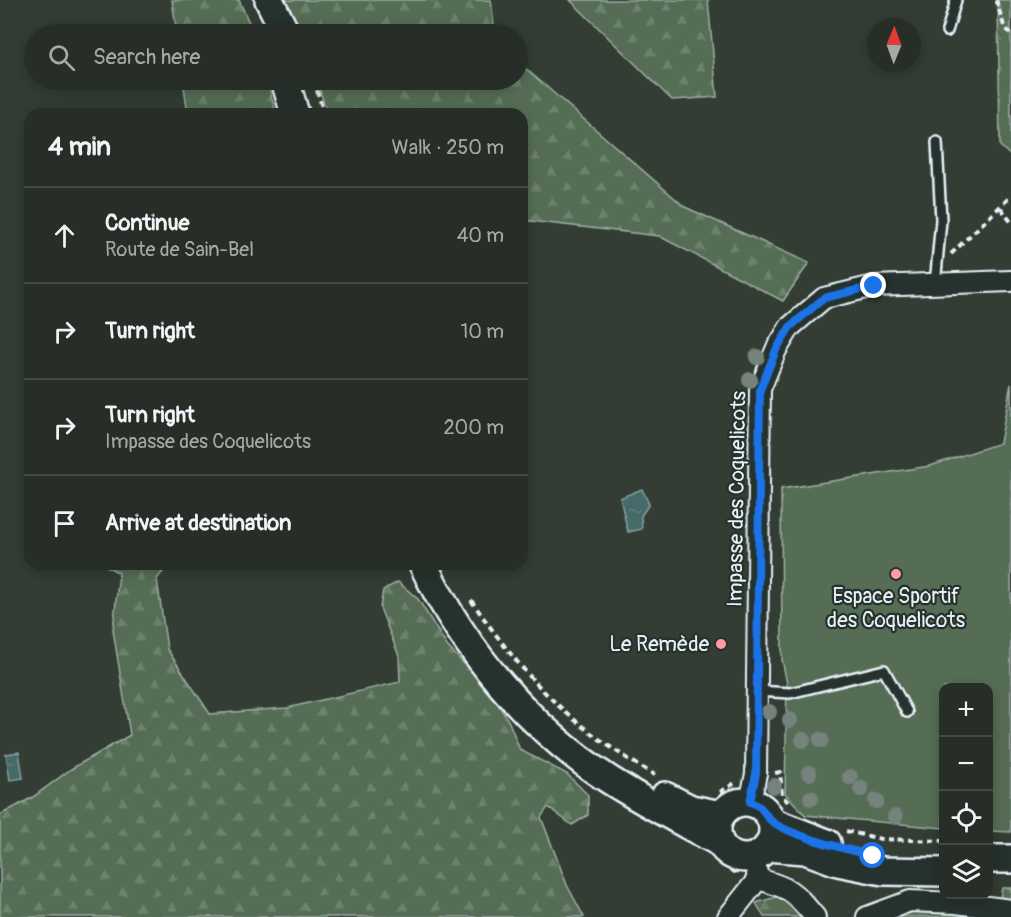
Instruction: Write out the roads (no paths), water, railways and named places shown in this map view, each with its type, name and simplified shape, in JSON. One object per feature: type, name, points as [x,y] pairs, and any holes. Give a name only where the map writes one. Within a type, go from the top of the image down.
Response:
[{"type":"main road","points":[[251,0],[263,24]]},
{"type":"main road","points":[[269,0],[281,24]]},
{"type":"main road","points":[[288,90],[294,108]]},
{"type":"main road","points":[[304,90],[309,108]]},
{"type":"main road","points":[[426,570],[462,636],[506,690],[570,752],[652,806],[719,842],[726,851],[735,856],[768,842],[810,837],[873,856],[939,858]]},
{"type":"main road","points":[[442,570],[478,630],[552,716],[596,754],[657,792],[692,809],[721,815]]},
{"type":"main road","points":[[719,842],[717,833],[721,815],[736,803],[750,802],[764,809],[768,842]]},
{"type":"main road","points":[[768,842],[805,850],[838,862],[883,871],[939,872]]},
{"type":"main road","points":[[993,859],[1011,859]]},
{"type":"main road","points":[[993,872],[1011,872]]},
{"type":"street","name":"Impasse des Coquelicots","points":[[750,802],[756,774],[760,390],[776,350],[790,327],[824,298],[874,286],[1011,280]]},
{"type":"street","points":[[728,917],[768,842]]},
{"type":"street","points":[[768,842],[784,885],[814,917]]},
{"type":"street","points":[[867,917],[910,901],[956,903],[1011,910]]},
{"type":"lane","points":[[947,31],[956,0]]},
{"type":"lane","points":[[935,285],[941,220],[937,142]]},
{"type":"lane","points":[[757,691],[790,693],[884,670],[907,712]]},
{"type":"water","points":[[642,489],[649,504],[641,516],[642,529],[628,532],[620,498]]},
{"type":"water","points":[[19,752],[23,778],[10,780],[6,754]]},
{"type":"place","name":"Espace Sportif des Coquelicots","points":[[896,574]]},
{"type":"place","name":"Le Remède","points":[[721,644]]}]
